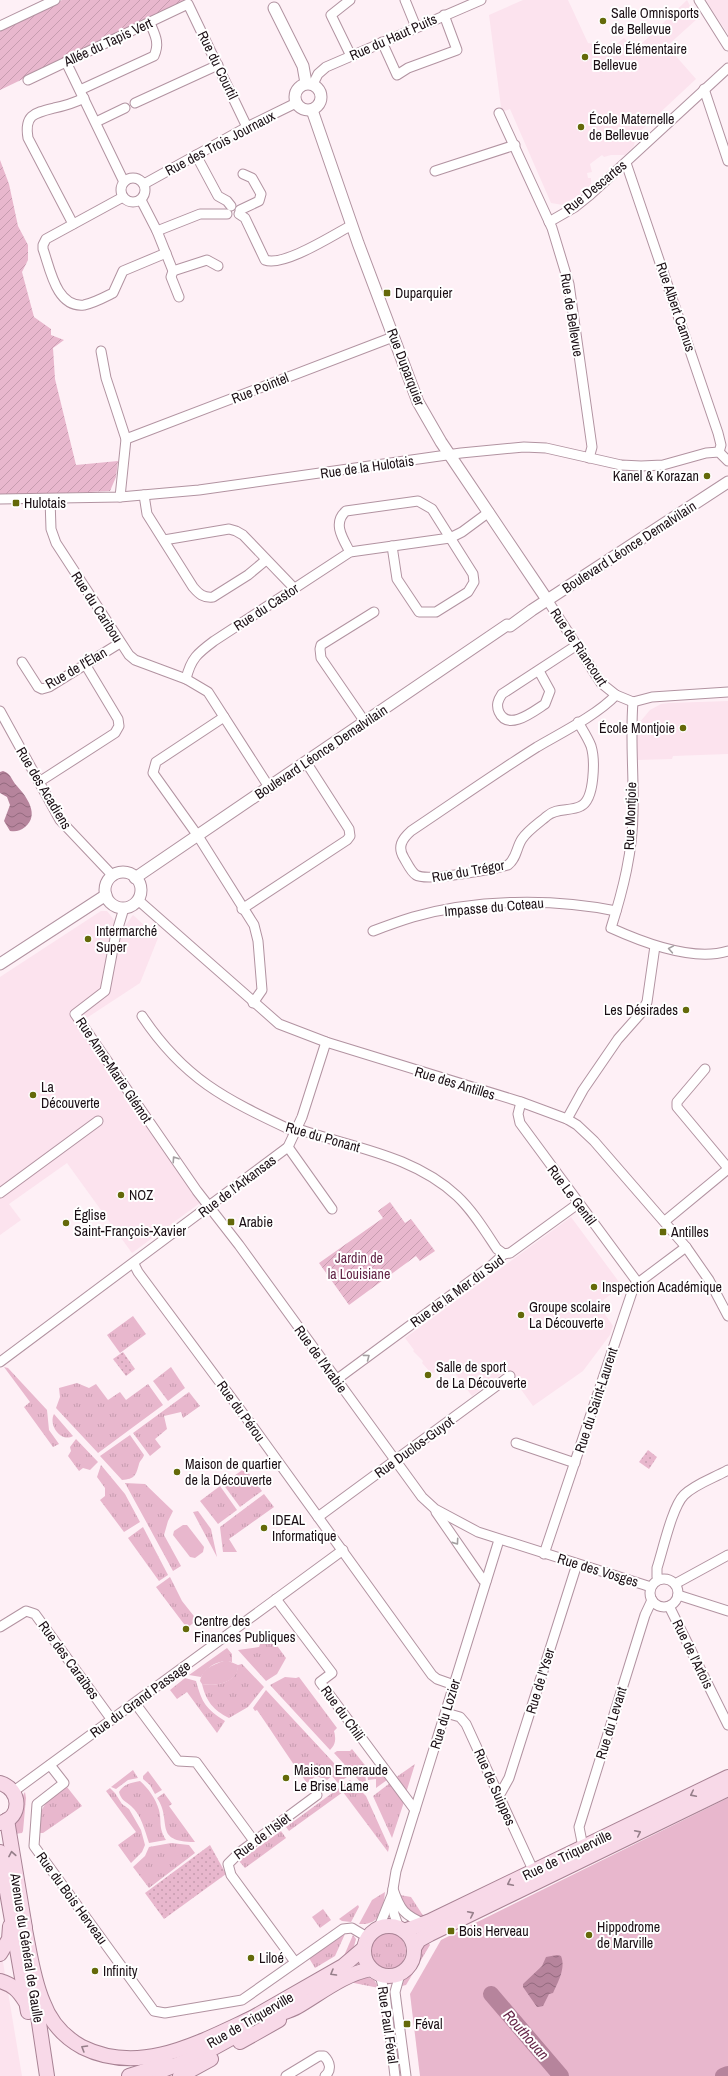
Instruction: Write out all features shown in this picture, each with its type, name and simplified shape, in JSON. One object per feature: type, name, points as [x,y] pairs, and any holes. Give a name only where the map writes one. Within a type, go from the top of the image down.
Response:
[{"type":"main road","name":"Rue de Triquerville","points":[[402,1929],[425,1924],[728,1777]]},
{"type":"main road","points":[[0,1782],[14,1791],[16,1797],[16,1810],[3,1822]]},
{"type":"main road","name":"Rue de Triquerville","points":[[414,1948],[417,1943],[427,1936],[728,1789]]},
{"type":"main road","name":"Avenue du Général de Gaulle","points":[[3,1822],[23,1920],[37,2032],[39,2076]]},
{"type":"main road","name":"Avenue du Général de Gaulle","points":[[0,1852],[27,2005],[37,2032],[47,2076]]},
{"type":"main road","points":[[0,1954],[9,1939],[10,1910]]},
{"type":"main road","points":[[23,1920],[40,1995],[51,2018],[64,2035],[95,2055],[112,2060],[132,2061],[153,2059],[194,2045],[252,2018]]},
{"type":"main road","points":[[388,1925],[402,1929],[411,1938],[414,1948],[411,1963],[400,1974],[392,1976],[376,1972],[364,1958],[365,1943],[379,1927],[388,1925]]},
{"type":"main road","name":"Rue de Triquerville","points":[[129,2076],[197,2051],[343,1966],[365,1943]]},
{"type":"main road","name":"Rue de Triquerville","points":[[145,2076],[199,2056],[277,2014],[295,2008],[358,1972],[376,1972]]},
{"type":"main road","points":[[0,1981],[8,1983],[18,1990],[27,2005]]},
{"type":"main road","points":[[180,2076],[280,2020],[295,2008]]},
{"type":"street","points":[[0,26],[40,3],[55,0]]},
{"type":"street","points":[[350,0],[331,15],[351,56]]},
{"type":"street","points":[[405,0],[416,27]]},
{"type":"street","name":"Rue du Haut Puits","points":[[309,84],[326,67],[481,0]]},
{"type":"street","points":[[699,0],[728,46]]},
{"type":"street","name":"Allée du Tapis Vert","points":[[28,80],[188,4]]},
{"type":"street","name":"Rue du Courtil","points":[[188,4],[247,127]]},
{"type":"street","points":[[274,8],[303,66],[309,84],[319,89],[321,97],[319,105],[312,110],[303,109],[294,99],[296,90],[309,84]]},
{"type":"street","points":[[382,42],[397,75],[408,68],[456,50],[444,15]]},
{"type":"street","points":[[73,224],[28,138],[26,130],[27,122],[33,114],[82,94],[154,56],[158,48],[158,41],[150,23]]},
{"type":"street","points":[[66,62],[124,182],[121,192],[123,197],[128,201],[135,202],[141,200],[146,189],[144,184],[138,179],[131,178],[124,182]]},
{"type":"street","points":[[136,103],[218,65]]},
{"type":"street","name":"Rue Descartes","points":[[549,222],[575,207],[626,163],[728,68]]},
{"type":"street","points":[[704,89],[728,161]]},
{"type":"street","name":"Rue des Trois Journaux","points":[[144,184],[247,127],[296,103]]},
{"type":"street","points":[[96,122],[125,108]]},
{"type":"street","name":"Rue Duparquier","points":[[312,110],[352,225],[418,402],[450,455],[548,601]]},
{"type":"street","name":"Rue de Bellevue","points":[[499,113],[515,145],[549,222],[569,284],[592,447],[589,458]]},
{"type":"street","points":[[435,171],[515,145]]},
{"type":"street","points":[[196,155],[218,196],[227,201],[231,206],[238,207],[245,218],[265,260],[271,262],[277,261],[308,248],[352,225]]},
{"type":"street","name":"Rue Albert Camus","points":[[626,163],[718,433],[721,446],[719,452]]},
{"type":"street","points":[[158,231],[200,214],[227,214],[233,219],[240,212],[259,201],[261,194],[252,178],[243,174]]},
{"type":"street","points":[[123,197],[46,239],[43,245],[58,292],[72,303],[84,305],[113,293],[123,271],[166,253]]},
{"type":"street","points":[[141,200],[158,231],[173,270],[171,277],[179,296]]},
{"type":"street","points":[[227,214],[228,208],[231,206]]},
{"type":"street","points":[[173,270],[207,260],[218,266]]},
{"type":"street","name":"Rue Pointel","points":[[126,439],[394,337]]},
{"type":"street","points":[[101,351],[106,378],[126,439],[120,496]]},
{"type":"street","name":"Rue de la Hulotais","points":[[0,499],[50,499],[144,495],[199,490],[450,455],[524,447],[546,448],[621,465],[641,466],[663,465],[706,453],[719,452]]},
{"type":"street","points":[[719,452],[728,461]]},
{"type":"street","name":"Boulevard Léonce Demalvilain","points":[[135,878],[507,625],[510,626],[529,614],[530,611],[548,601],[728,482]]},
{"type":"street","points":[[144,495],[148,514],[193,587],[201,595],[213,597],[228,588],[266,560]]},
{"type":"street","name":"Rue du Caribou","points":[[50,499],[51,529],[56,543],[129,655],[135,660],[186,679]]},
{"type":"street","points":[[350,552],[340,531],[341,516],[346,511],[418,500],[432,509],[473,574],[474,582],[468,592],[436,612],[430,614],[419,612],[397,579],[392,546]]},
{"type":"street","name":"Rue du Castor","points":[[186,679],[190,664],[199,652],[350,552],[450,538],[462,532],[489,512]]},
{"type":"street","points":[[164,540],[229,529],[236,531],[244,535],[294,588]]},
{"type":"street","name":"Rue de Riancourt","points":[[548,601],[601,683],[616,695],[632,702]]},
{"type":"street","points":[[365,722],[321,658],[320,649],[322,645],[374,612]]},
{"type":"street","name":"Rue de l'Élan","points":[[22,662],[38,687],[42,689],[49,687],[120,642]]},
{"type":"street","points":[[539,671],[550,691],[545,704],[518,720],[509,720],[502,717],[497,707],[498,700],[502,694],[577,645]]},
{"type":"street","points":[[39,782],[116,733],[119,726],[118,720],[85,664]]},
{"type":"street","points":[[186,679],[208,692],[269,787]]},
{"type":"street","points":[[632,702],[652,697],[728,692]]},
{"type":"street","name":"Rue du Trégor","points":[[578,722],[590,744],[593,758],[591,794],[584,805],[580,807],[556,810],[548,814],[522,839],[514,861],[508,865],[427,879],[413,872],[401,853],[400,846],[402,840],[411,831],[505,768],[578,722],[604,706],[616,695]]},
{"type":"street","name":"Rue Montjoie","points":[[632,702],[632,834],[629,856],[611,928],[654,946]]},
{"type":"street","name":"Rue des Acadiens","points":[[1,717],[60,820],[113,876]]},
{"type":"street","points":[[224,717],[156,762],[153,768],[153,773],[198,836],[242,909],[254,925],[258,941],[262,990],[253,1003]]},
{"type":"street","points":[[242,909],[347,840],[350,836],[349,829],[306,762]]},
{"type":"street","points":[[127,873],[135,878],[140,888],[138,900],[134,904],[124,908],[112,905],[106,895],[106,884],[113,876],[127,873]]},
{"type":"street","points":[[0,964],[106,895]]},
{"type":"street","name":"Rue des Antilles","points":[[138,900],[253,1003],[279,1024],[326,1042],[521,1102],[567,1119],[577,1125],[665,1221],[686,1247],[708,1280],[728,1316]]},
{"type":"street","name":"Impasse du Coteau","points":[[373,931],[434,912],[520,902],[570,903],[616,911]]},
{"type":"street","name":"Rue Anne-Marie Glémot","points":[[124,908],[117,932],[105,991],[74,1014],[196,1191],[209,1207]]},
{"type":"street","points":[[567,1119],[583,1090],[618,1039],[641,1013],[647,1002],[654,946],[710,955],[728,951]]},
{"type":"street","name":"Rue du Ponant","points":[[142,1016],[153,1033],[186,1069],[207,1086],[233,1103],[291,1130],[297,1130],[390,1157],[422,1170],[457,1196],[497,1249],[504,1254]]},
{"type":"street","name":"Rue de l'Arkansas","points":[[0,1362],[134,1264],[288,1147],[297,1130],[326,1042]]},
{"type":"street","points":[[665,1221],[728,1168],[677,1107],[677,1102],[705,1069]]},
{"type":"street","name":"Rue Le Gentil","points":[[521,1102],[518,1114],[520,1123],[638,1283]]},
{"type":"street","points":[[0,1193],[98,1121]]},
{"type":"street","points":[[288,1147],[332,1209]]},
{"type":"street","name":"Rue de la Mer du Sud","points":[[336,1380],[492,1265],[504,1254],[510,1253],[579,1203]]},
{"type":"street","name":"Rue de l'Arabie","points":[[209,1207],[422,1497],[435,1509],[464,1526],[499,1540],[544,1554]]},
{"type":"street","name":"Rue du Saint-Laurent","points":[[544,1554],[633,1289],[638,1283],[686,1247]]},
{"type":"street","name":"Rue du Pérou","points":[[134,1264],[138,1272],[343,1550],[432,1675],[437,1679],[454,1685]]},
{"type":"street","name":"Rue Duclos-Guyot","points":[[318,1517],[510,1376]]},
{"type":"street","points":[[516,1443],[575,1462]]},
{"type":"street","points":[[660,1579],[657,1577],[657,1568],[674,1514],[684,1495],[694,1487],[728,1470]]},
{"type":"street","name":"Rue de l'Arabie","points":[[435,1509],[453,1539],[483,1580],[486,1581]]},
{"type":"street","name":"Rue du Lozier","points":[[379,1927],[392,1892],[396,1871],[499,1540]]},
{"type":"street","name":"Rue du Grand Passage","points":[[14,1791],[343,1550]]},
{"type":"street","name":"Rue des Vosges","points":[[544,1554],[652,1587]]},
{"type":"street","points":[[675,1584],[728,1554]]},
{"type":"street","name":"Rue de l'Yser","points":[[499,1796],[510,1778],[577,1564]]},
{"type":"street","points":[[660,1579],[666,1579],[675,1584],[678,1595],[675,1602],[669,1606],[660,1606],[652,1600],[650,1594],[652,1587],[660,1579]]},
{"type":"street","points":[[678,1595],[728,1611]]},
{"type":"street","name":"Rue du Chili","points":[[276,1599],[332,1673],[320,1682],[415,1810]]},
{"type":"street","name":"Rue du Levant","points":[[583,1848],[579,1827],[645,1614],[652,1600]]},
{"type":"street","name":"Rue de l'Artois","points":[[669,1606],[728,1725]]},
{"type":"street","name":"Rue des Caraïbes","points":[[0,1627],[26,1611],[35,1614],[112,1720]]},
{"type":"street","points":[[135,1703],[178,1761],[196,1762],[254,1841]]},
{"type":"street","name":"Rue de Suippes","points":[[446,1713],[460,1717],[466,1724],[534,1872]]},
{"type":"street","name":"Rue du Bois Herveau","points":[[50,1765],[64,1783],[37,1804],[34,1846],[154,2011],[165,2013],[242,2000],[342,1929],[352,1928],[365,1943]]},
{"type":"street","name":"Rue de l’Islet","points":[[295,1962],[229,1871],[228,1864],[232,1858],[317,1795]]},
{"type":"street","points":[[392,1892],[404,1913],[425,1924]]},
{"type":"street","name":"Rue du Lozier","points":[[392,1892],[394,1914],[402,1929]]},
{"type":"street","name":"Rue Paul Féval","points":[[376,1972],[384,1994],[395,2076]]},
{"type":"street","name":"Rue Paul Féval","points":[[400,1974],[395,1992],[406,2076]]},
{"type":"street","points":[[286,2076],[319,2056],[324,2056],[328,2060],[330,2068],[329,2073],[325,2076]]},
{"type":"shaded area","points":[[523,0],[568,0],[588,43],[613,47],[624,38],[635,50],[687,0],[697,19],[667,46],[696,79],[636,135],[634,146],[625,155],[611,155],[604,157],[602,155],[590,164],[592,172],[587,173],[588,178],[591,178],[591,187],[563,205],[551,203],[510,109],[502,112],[501,107],[489,15]]},
{"type":"shaded area","points":[[706,0],[728,0],[728,34],[713,12]]},
{"type":"shaded area","name":"École Montjoie","points":[[728,701],[728,754],[673,756],[672,759],[637,760],[636,734],[640,722],[650,710],[661,704],[669,703]]},
{"type":"shaded area","points":[[101,911],[107,911],[114,920],[125,926],[133,915],[158,938],[140,983],[82,1021],[208,1197],[132,1253],[67,1163],[9,1204],[21,1220],[0,1235],[0,977]]},
{"type":"shaded area","name":"Groupe scolaire La Découverte","points":[[571,1217],[622,1286],[598,1304],[613,1326],[610,1335],[583,1371],[533,1406],[507,1370],[472,1396],[451,1368],[445,1372],[441,1367],[432,1374],[422,1363],[423,1361],[413,1351],[414,1350],[405,1338]]},
{"type":"shaded area","points":[[0,1944],[22,2076],[0,2076]]},
{"type":"green space","points":[[62,0],[188,0],[0,90],[0,29]]},
{"type":"green space","points":[[0,160],[9,184],[18,226],[28,245],[28,260],[22,272],[34,317],[51,329],[51,335],[64,340],[53,348],[55,379],[76,465],[118,461],[116,477],[110,491],[0,496]]},
{"type":"green space","name":"Jardin de la Louisiane","points":[[390,1202],[405,1223],[411,1219],[435,1251],[420,1261],[416,1256],[349,1305],[319,1263],[383,1218],[378,1211]]},
{"type":"green space","points":[[133,1316],[146,1334],[120,1353],[107,1335]]},
{"type":"green space","points":[[123,1352],[135,1369],[126,1376],[113,1359]]},
{"type":"green space","points":[[4,1367],[8,1368],[47,1410],[49,1430],[59,1444],[53,1447],[24,1407],[30,1402]]},
{"type":"green space","points":[[171,1367],[185,1388],[168,1401],[153,1381]]},
{"type":"green space","points":[[77,1383],[89,1388],[96,1384],[108,1400],[120,1392],[126,1400],[148,1384],[163,1405],[98,1453],[56,1408],[60,1397],[59,1388]]},
{"type":"green space","points":[[189,1392],[200,1406],[183,1418],[181,1412],[164,1416],[167,1429],[155,1439],[161,1447],[150,1456],[133,1433]]},
{"type":"green space","points":[[54,1414],[73,1436],[68,1438],[64,1437],[57,1432],[53,1423]]},
{"type":"green space","points":[[130,1435],[144,1455],[134,1476],[130,1479],[122,1480],[100,1456]]},
{"type":"green space","points":[[76,1439],[98,1462],[90,1470],[83,1468],[79,1471],[68,1456],[71,1451],[70,1447]]},
{"type":"green space","points":[[648,1450],[657,1457],[649,1469],[639,1462]]},
{"type":"green space","points":[[101,1465],[125,1494],[140,1522],[124,1532],[100,1500],[105,1496],[105,1488],[97,1477]]},
{"type":"green space","points":[[245,1468],[262,1491],[240,1507],[223,1484]]},
{"type":"green space","points":[[125,1483],[145,1484],[173,1511],[164,1535],[181,1566],[173,1571]]},
{"type":"green space","points":[[220,1486],[237,1510],[218,1524],[200,1501]]},
{"type":"green space","points":[[264,1494],[274,1507],[229,1539],[237,1552],[223,1552],[220,1527]]},
{"type":"green space","points":[[198,1511],[211,1529],[217,1557],[193,1512]]},
{"type":"green space","points":[[183,1525],[187,1525],[204,1547],[203,1552],[195,1558],[190,1557],[173,1535],[174,1531]]},
{"type":"green space","points":[[143,1527],[168,1575],[159,1581],[128,1538]]},
{"type":"green space","points":[[170,1577],[182,1601],[197,1620],[187,1628],[156,1587]]},
{"type":"green space","points":[[267,1632],[286,1658],[277,1674],[266,1681],[238,1650],[259,1647],[264,1634]]},
{"type":"green space","points":[[227,1648],[232,1654],[232,1662],[227,1661],[214,1664],[201,1677],[189,1675]]},
{"type":"green space","points":[[226,1660],[238,1665],[235,1676],[220,1684],[202,1684],[200,1681],[201,1676],[206,1670],[213,1665]]},
{"type":"green space","points":[[242,1664],[264,1687],[248,1707],[229,1718],[214,1708],[208,1700],[202,1684],[214,1685],[225,1682],[234,1676],[238,1665]]},
{"type":"green space","points":[[285,1677],[299,1677],[337,1728],[334,1731],[335,1739],[330,1750],[270,1685]]},
{"type":"green space","points":[[185,1678],[196,1681],[200,1695],[206,1705],[213,1713],[225,1721],[217,1733],[187,1692],[177,1699],[170,1690]]},
{"type":"green space","points":[[266,1690],[347,1777],[338,1783],[332,1776],[327,1780],[316,1776],[307,1783],[257,1710],[255,1711],[253,1708]]},
{"type":"green space","points":[[352,1749],[368,1769],[365,1771],[366,1783],[364,1786],[334,1753],[337,1751],[350,1751]]},
{"type":"green space","points":[[415,1764],[406,1793],[395,1778]]},
{"type":"green space","points":[[133,1770],[138,1778],[128,1780],[116,1789],[111,1787]]},
{"type":"green space","points":[[380,1770],[387,1780],[376,1788],[376,1779],[368,1780],[367,1772],[369,1771],[373,1775]]},
{"type":"green space","points":[[148,1771],[162,1790],[155,1794],[150,1785],[143,1779],[143,1776]]},
{"type":"green space","points":[[350,1780],[366,1796],[389,1847],[388,1852],[343,1792],[289,1831],[286,1827]]},
{"type":"green space","points":[[140,1781],[149,1790],[156,1802],[160,1814],[162,1832],[166,1840],[149,1843],[137,1813],[120,1795],[119,1792],[125,1786],[130,1783]]},
{"type":"green space","points":[[390,1783],[404,1802],[392,1838],[373,1796]]},
{"type":"green space","points":[[67,1787],[82,1806],[43,1833],[39,1833],[41,1815],[44,1806]]},
{"type":"green space","points":[[110,1788],[122,1804],[129,1809],[141,1830],[145,1845],[142,1852],[131,1863],[118,1845],[136,1832],[106,1791]]},
{"type":"green space","points":[[25,1792],[26,1798],[23,1831],[22,1833],[14,1834],[14,1827],[22,1808]]},
{"type":"green space","points":[[164,1793],[172,1804],[169,1806],[195,1842],[182,1841],[173,1838],[168,1834],[164,1815],[157,1798]]},
{"type":"green space","name":"Hippodrome de Marville","points":[[728,1798],[728,2076],[420,2076],[410,1994],[441,1940]]},
{"type":"green space","points":[[281,1831],[286,1838],[245,1868],[239,1861]]},
{"type":"green space","points":[[171,1843],[189,1845],[195,1853],[149,1888],[133,1867],[145,1856],[149,1847]]},
{"type":"green space","points":[[210,1845],[226,1874],[164,1919],[145,1893]]},
{"type":"green space","points":[[385,1892],[380,1915],[372,1922],[359,1924],[372,1900]]},
{"type":"green space","points":[[400,1895],[411,1897],[424,1917],[419,1917],[411,1913],[403,1904]]},
{"type":"green space","points":[[358,1905],[359,1907],[351,1922],[342,1921],[339,1919]]},
{"type":"green space","points":[[323,1909],[331,1920],[320,1928],[312,1917]]},
{"type":"green space","points":[[387,1932],[397,1935],[403,1941],[406,1951],[403,1961],[397,1967],[387,1970],[377,1967],[371,1961],[368,1951],[371,1941],[377,1935]]},
{"type":"green space","points":[[345,1934],[335,1956],[315,1968],[309,1958],[338,1937]]},
{"type":"green space","points":[[353,1935],[356,1939],[353,1950],[343,1958]]},
{"type":"green space","points":[[428,1942],[430,1945],[406,1985],[402,1986],[405,1978],[415,1964],[420,1950]]},
{"type":"green space","points":[[367,1977],[374,1980],[379,1988],[354,1983],[353,1981]]},
{"type":"water","points":[[3,771],[10,775],[15,784],[25,795],[32,812],[29,822],[25,827],[18,831],[10,831],[4,821],[10,805],[7,797],[0,793],[0,772]]},
{"type":"water","points":[[557,1955],[561,1956],[563,1965],[559,1980],[553,1993],[549,1994],[543,2006],[537,2007],[523,1987],[523,1984],[542,1966],[546,1957]]},
{"type":"waterway","name":"Routhouan","points":[[491,1994],[561,2076]]},
{"type":"waterway","name":"Routhouan","points":[[723,2076],[728,2074]]},
{"type":"place","name":"Salle Omnisports de Bellevue","points":[[603,21]]},
{"type":"place","name":"École Élémentaire Bellevue","points":[[585,57]]},
{"type":"place","name":"École Maternelle de Bellevue","points":[[581,127]]},
{"type":"place","name":"Duparquier","points":[[387,293]]},
{"type":"place","name":"Kanel & Korazan","points":[[707,476]]},
{"type":"place","name":"Hulotais","points":[[16,503]]},
{"type":"place","name":"École Montjoie","points":[[683,728]]},
{"type":"place","name":"Intermarché Super","points":[[88,939]]},
{"type":"place","name":"Les Désirades","points":[[686,1010]]},
{"type":"place","name":"La Découverte","points":[[33,1095]]},
{"type":"place","name":"NOZ","points":[[121,1195]]},
{"type":"place","name":"Arabie","points":[[231,1222]]},
{"type":"place","name":"Église Saint-François-Xavier","points":[[66,1223]]},
{"type":"place","name":"Antilles","points":[[663,1232]]},
{"type":"place","name":"Inspection Académique","points":[[594,1287]]},
{"type":"place","name":"Groupe scolaire La Découverte","points":[[521,1315]]},
{"type":"place","name":"Salle de sport de La Découverte","points":[[428,1375]]},
{"type":"place","name":"Maison de quartier de la Découverte","points":[[177,1472]]},
{"type":"place","name":"IDEAL Informatique","points":[[264,1528]]},
{"type":"place","name":"Centre des Finances Publiques","points":[[186,1629]]},
{"type":"place","name":"Maison Emeraude Le Brise Lame","points":[[286,1778]]},
{"type":"place","name":"Bois Herveau","points":[[451,1931]]},
{"type":"place","name":"Hippodrome de Marville","points":[[589,1935]]},
{"type":"place","name":"Liloé","points":[[251,1958]]},
{"type":"place","name":"Infinity","points":[[95,1971]]},
{"type":"place","name":"Féval","points":[[407,2024]]}]
